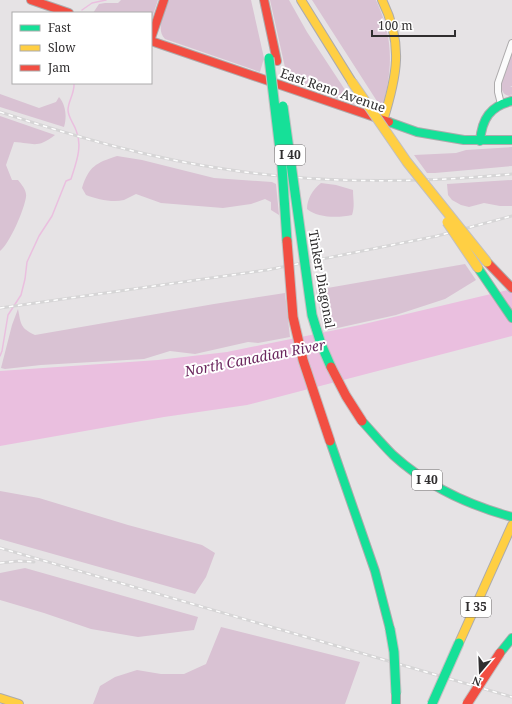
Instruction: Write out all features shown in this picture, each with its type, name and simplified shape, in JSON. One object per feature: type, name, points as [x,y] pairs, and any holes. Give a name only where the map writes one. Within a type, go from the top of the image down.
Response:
[{"type":"main road","points":[[33,0],[66,12]]},
{"type":"main road","points":[[152,35],[164,0]]},
{"type":"main road","points":[[257,0],[273,60],[289,250],[293,317],[303,360],[374,571],[390,629],[394,652],[396,704]]},
{"type":"main road","name":"Tinker Diagonal","points":[[264,0],[312,315],[322,348],[334,375],[346,398],[362,421],[397,458],[434,485],[455,497],[477,507],[512,517]]},
{"type":"main road","points":[[301,0],[352,82],[512,318]]},
{"type":"main road","points":[[382,0],[391,21],[397,51],[396,77],[383,121]]},
{"type":"main road","name":"East Reno Avenue","points":[[152,41],[383,121],[431,135],[480,141],[512,140]]},
{"type":"main road","points":[[480,141],[480,130],[488,115],[493,109],[501,104],[512,101]]},
{"type":"main road","points":[[407,162],[487,262],[512,288]]},
{"type":"main road","name":"I 35","points":[[432,704],[512,526]]},
{"type":"main road","points":[[467,704],[500,653],[512,638]]},
{"type":"main road","points":[[0,698],[19,704]]},
{"type":"street","points":[[501,104],[498,92],[498,83],[512,42]]},
{"type":"shaded area","points":[[121,0],[158,0],[152,18],[152,12],[94,12],[99,4],[118,3]]},
{"type":"shaded area","points":[[169,0],[251,0],[264,58],[260,72],[165,39],[162,35],[161,25]]},
{"type":"shaded area","points":[[270,0],[289,0],[307,32],[355,105],[288,81]]},
{"type":"shaded area","points":[[312,0],[376,0],[386,27],[390,54],[390,67],[382,109]]},
{"type":"shaded area","points":[[512,50],[512,86],[510,87],[512,87],[512,95],[510,94],[512,96],[506,94],[502,90],[501,84],[504,69]]},
{"type":"shaded area","points":[[0,94],[39,108],[56,102],[59,97],[65,111],[64,127],[0,107]]},
{"type":"shaded area","points":[[0,116],[55,135],[39,144],[14,142],[6,165],[12,180],[18,180],[23,186],[26,197],[16,226],[8,241],[0,251]]},
{"type":"shaded area","points":[[512,147],[512,166],[435,173],[427,173],[414,155],[456,153],[466,150]]},
{"type":"shaded area","points":[[117,156],[142,160],[214,178],[272,182],[276,184],[279,215],[271,210],[271,202],[265,199],[251,204],[223,208],[161,203],[136,194],[124,200],[115,201],[86,195],[82,188],[87,175],[94,166]]},
{"type":"shaded area","points":[[512,180],[512,206],[500,206],[484,203],[469,207],[452,200],[448,195],[447,184]]},
{"type":"shaded area","points":[[321,183],[336,185],[353,190],[354,206],[352,215],[341,217],[322,216],[307,209],[311,194]]},
{"type":"shaded area","points":[[465,264],[476,280],[445,299],[396,315],[324,331],[316,290]]},
{"type":"shaded area","points":[[285,293],[290,337],[258,343],[248,342],[195,354],[170,351],[144,359],[41,365],[5,369],[1,368],[12,325],[18,309],[22,325],[26,330],[35,335]]},
{"type":"shaded area","points":[[0,491],[39,498],[128,525],[202,545],[215,553],[206,577],[195,594],[0,539]]},
{"type":"shaded area","points":[[25,568],[198,617],[194,630],[138,637],[91,629],[0,600],[0,573]]},
{"type":"shaded area","points":[[221,627],[360,662],[345,704],[93,704],[100,686],[115,677],[137,670],[161,674],[184,674],[206,664]]},
{"type":"water","name":"North Canadian River","points":[[512,289],[512,336],[247,405],[164,417],[0,446],[0,371],[158,360],[227,352],[360,325]]},
{"type":"waterway","points":[[82,10],[92,3],[106,0]]},
{"type":"waterway","points":[[0,356],[8,315],[21,295],[27,262],[39,236],[52,216],[66,181],[71,179],[77,161],[79,148],[78,136],[68,110],[74,84]]},
{"type":"railway","points":[[0,112],[114,146],[172,160],[266,175],[372,181],[442,179],[512,174]]},
{"type":"railway","points":[[0,308],[267,270],[437,236],[512,216]]},
{"type":"railway","points":[[0,548],[512,697]]},
{"type":"railway","points":[[0,563],[19,561],[34,562]]},
{"type":"traffic: fast","points":[[269,58],[282,167],[287,241]]},
{"type":"traffic: fast","points":[[480,141],[483,126],[488,115],[498,106],[512,101]]},
{"type":"traffic: fast","points":[[283,106],[312,315],[321,344],[331,367]]},
{"type":"traffic: fast","points":[[389,122],[417,132],[464,140],[512,140]]},
{"type":"traffic: fast","points":[[478,268],[512,318]]},
{"type":"traffic: fast","points":[[362,421],[393,455],[406,466],[434,485],[480,507],[512,517]]},
{"type":"traffic: fast","points":[[330,441],[375,571],[390,629]]},
{"type":"traffic: fast","points":[[390,629],[394,652],[396,693]]},
{"type":"traffic: fast","points":[[500,653],[512,638]]},
{"type":"traffic: fast","points":[[432,704],[459,643]]},
{"type":"traffic: fast","points":[[396,693],[396,704]]},
{"type":"traffic: slow","points":[[301,0],[352,82]]},
{"type":"traffic: slow","points":[[382,0],[389,16],[396,46],[395,75],[383,121]]},
{"type":"traffic: slow","points":[[352,82],[407,162],[487,262]]},
{"type":"traffic: slow","points":[[447,222],[478,268]]},
{"type":"traffic: slow","points":[[459,643],[512,525]]},
{"type":"traffic: slow","points":[[0,698],[19,704]]},
{"type":"traffic: jam","points":[[31,0],[66,12]]},
{"type":"traffic: jam","points":[[152,35],[164,0]]},
{"type":"traffic: jam","points":[[264,0],[277,61]]},
{"type":"traffic: jam","points":[[152,41],[389,122]]},
{"type":"traffic: jam","points":[[287,241],[293,317],[303,360],[330,441]]},
{"type":"traffic: jam","points":[[487,262],[512,288]]},
{"type":"traffic: jam","points":[[331,367],[346,396],[362,421]]},
{"type":"traffic: jam","points":[[467,704],[500,653]]}]
